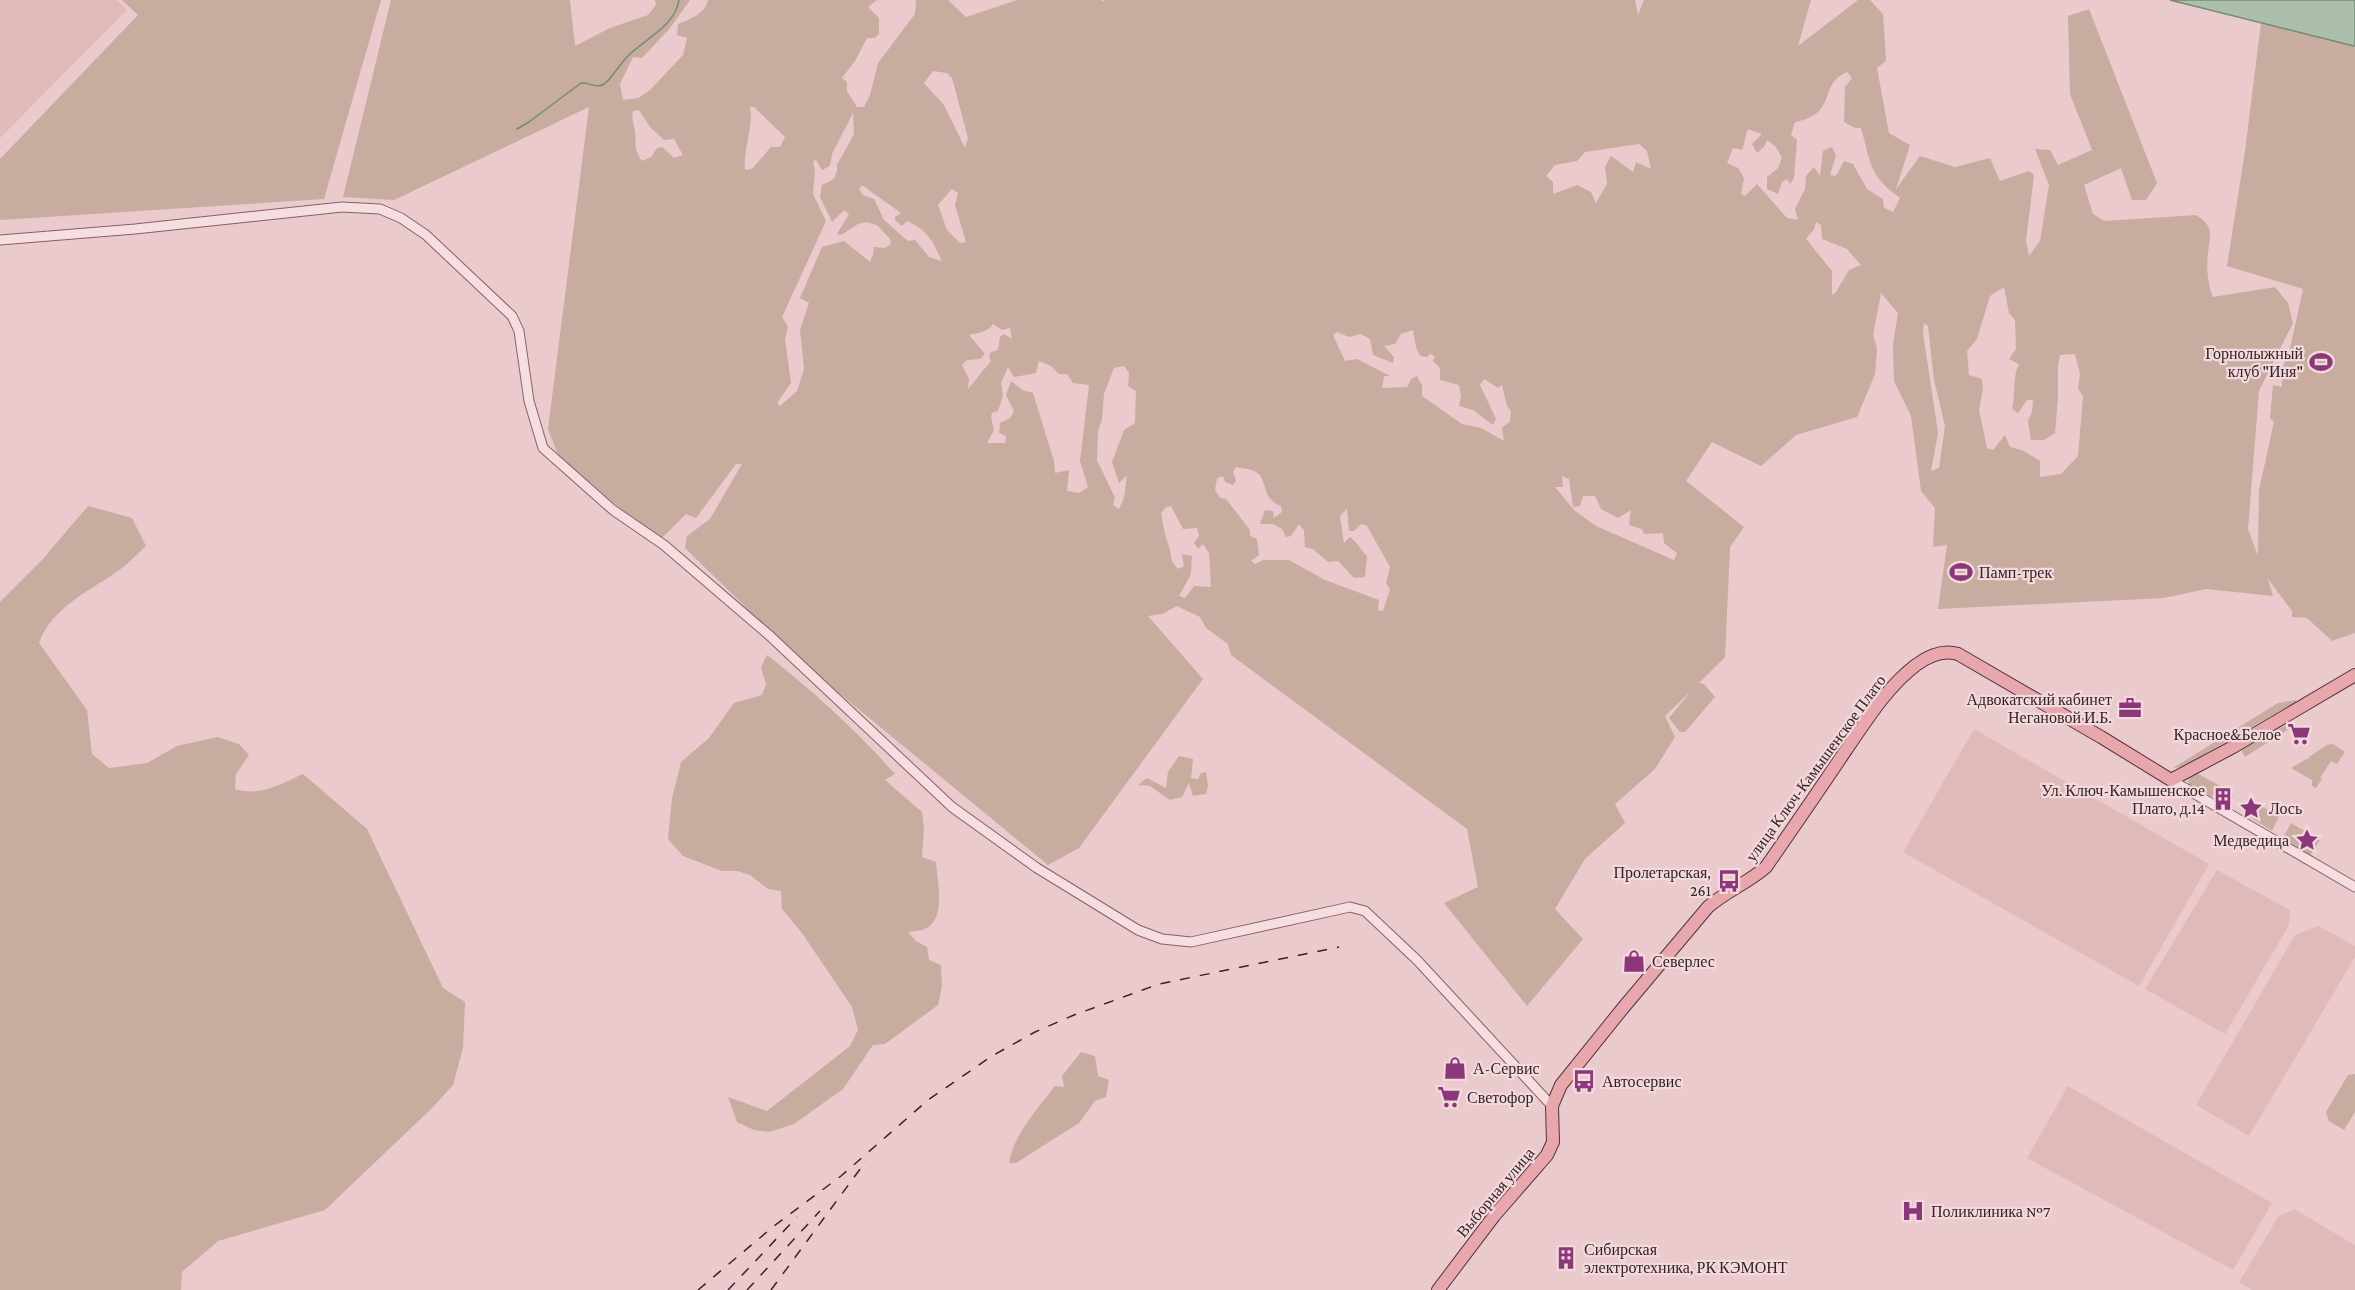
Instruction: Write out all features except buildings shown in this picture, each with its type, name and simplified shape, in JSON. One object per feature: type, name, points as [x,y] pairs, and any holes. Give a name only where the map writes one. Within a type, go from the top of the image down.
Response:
[{"type":"main road","name":"улица Ключ-Камышенское Плато","points":[[1552,1106],[1555,1095],[1577,1065],[1690,927],[1719,898],[1754,878],[1766,867],[1890,691],[1928,657],[1946,652],[1958,654],[2170,780]]},
{"type":"main road","points":[[2170,780],[2355,675]]},
{"type":"main road","name":"Выборная улица","points":[[1438,1290],[1494,1216],[1547,1155],[1553,1142],[1552,1106]]},
{"type":"street","points":[[0,240],[135,229],[342,207],[380,209],[401,218],[426,235],[512,316],[519,331],[529,401],[543,448],[613,510],[664,545],[770,636],[952,807],[1037,868],[1138,930],[1162,939],[1191,942],[1350,907],[1365,910],[1417,960],[1552,1106]]},
{"type":"street","points":[[2188,791],[2184,781],[2191,770]]},
{"type":"street","name":"улица Ключ-Камышенское Плато","points":[[2170,780],[2355,887]]},
{"type":"shaded area","points":[[0,0],[116,0],[127,10],[0,138]]},
{"type":"shaded area","points":[[122,0],[381,0],[324,199],[0,220],[0,159],[138,15]]},
{"type":"shaded area","points":[[391,0],[570,0],[575,46],[610,28],[648,15],[656,5],[655,0],[690,0],[670,28],[642,58],[633,57],[620,84],[623,100],[638,98],[650,90],[683,55],[687,38],[677,35],[678,24],[701,12],[708,0],[877,0],[868,7],[879,18],[879,34],[875,38],[867,38],[855,61],[842,78],[847,82],[847,91],[857,107],[864,107],[870,95],[878,63],[915,14],[916,0],[948,0],[966,17],[1017,0],[1101,0],[1103,2],[1104,0],[1635,0],[1638,15],[1644,0],[1811,0],[1798,46],[1858,0],[1870,0],[1883,14],[1886,61],[1877,68],[1889,133],[1910,145],[1896,189],[1920,156],[1955,167],[1990,158],[2000,181],[2029,171],[2034,175],[2026,241],[2029,256],[2040,241],[2049,185],[2035,149],[2050,150],[2058,165],[2092,150],[2070,94],[2068,16],[2089,9],[2157,183],[2146,200],[2132,200],[2121,168],[2084,185],[2093,214],[2104,221],[2196,215],[2206,223],[2210,232],[2207,270],[2213,297],[2275,287],[2288,303],[2293,323],[2259,391],[2248,529],[2258,556],[2259,490],[2274,422],[2270,418],[2273,385],[2282,387],[2282,368],[2289,353],[2303,289],[2227,266],[2245,151],[2261,23],[2355,42],[2355,633],[2332,641],[2307,618],[2292,617],[2292,611],[2268,579],[2273,596],[2206,589],[2164,598],[1938,609],[1947,545],[1933,547],[1935,508],[1921,491],[1911,416],[1894,381],[1893,344],[1898,313],[1881,293],[1873,335],[1877,349],[1875,374],[1857,417],[1796,435],[1761,466],[1712,442],[1686,481],[1744,527],[1730,547],[1725,657],[1699,683],[1704,684],[1715,697],[1685,732],[1680,732],[1669,718],[1691,691],[1665,716],[1675,737],[1655,769],[1615,804],[1625,823],[1585,859],[1555,909],[1583,939],[1527,1006],[1444,903],[1478,887],[1467,829],[1231,655],[1228,644],[1206,628],[1200,617],[1177,606],[1162,614],[1148,616],[1203,679],[1079,848],[1048,865],[806,666],[685,548],[687,536],[710,519],[742,464],[736,464],[696,518],[686,514],[661,539],[610,500],[558,455],[548,429],[589,107],[394,200],[343,197]],"holes":[[[933,71],[947,73],[952,78],[968,138],[965,148],[944,105],[924,83]],[[1847,72],[1852,78],[1845,87],[1844,122],[1855,128],[1861,128],[1869,159],[1876,175],[1900,198],[1893,212],[1884,208],[1883,199],[1867,189],[1853,164],[1844,161],[1836,176],[1830,175],[1836,156],[1832,147],[1823,151],[1820,176],[1814,167],[1806,176],[1805,189],[1795,209],[1798,220],[1787,218],[1757,184],[1745,196],[1741,194],[1744,178],[1738,168],[1727,163],[1733,148],[1742,150],[1748,129],[1762,134],[1752,144],[1757,153],[1764,147],[1767,140],[1776,147],[1782,158],[1778,168],[1767,177],[1767,189],[1778,194],[1782,182],[1787,179],[1790,184],[1794,178],[1797,140],[1791,135],[1795,122],[1809,118],[1823,106],[1832,84]],[[750,107],[754,107],[785,137],[780,147],[771,147],[752,169],[745,170],[750,130]],[[639,110],[650,127],[664,140],[674,139],[683,155],[674,158],[662,147],[657,148],[651,157],[642,161],[636,149],[633,111]],[[853,113],[854,134],[837,165],[834,179],[822,185],[820,197],[832,222],[844,210],[849,214],[837,234],[841,235],[858,224],[866,222],[877,225],[890,239],[891,244],[885,248],[874,247],[870,262],[844,241],[822,247],[800,298],[809,303],[800,330],[804,369],[797,391],[780,406],[777,403],[791,383],[785,339],[788,327],[782,317],[826,221],[813,194],[815,171],[813,161],[816,160],[822,170],[830,166],[832,154]],[[1639,144],[1647,151],[1651,169],[1636,162],[1633,172],[1611,156],[1605,167],[1607,184],[1596,203],[1591,192],[1577,185],[1553,194],[1553,182],[1546,176],[1555,165],[1577,161],[1585,152]],[[862,185],[901,213],[895,217],[895,220],[902,226],[907,221],[920,228],[933,242],[942,261],[929,257],[915,240],[908,241],[884,220],[874,199],[863,195],[859,189]],[[952,189],[958,193],[955,205],[966,242],[960,243],[947,230],[938,205]],[[1816,222],[1821,225],[1822,239],[1847,249],[1861,265],[1849,270],[1832,295],[1832,271],[1806,239],[1814,229]],[[2004,287],[2009,313],[2015,320],[2016,349],[2009,359],[2019,364],[2012,409],[2018,413],[2027,400],[2033,400],[2032,412],[2028,421],[2031,440],[2044,440],[2055,433],[2060,355],[2075,354],[2080,374],[2078,389],[2083,396],[2078,456],[2061,474],[2040,477],[2040,461],[2022,450],[2010,447],[2005,435],[1993,450],[1987,448],[1979,410],[1983,388],[1982,379],[1969,375],[1967,351],[1977,339],[1990,296]],[[1924,323],[1928,326],[1934,380],[1945,426],[1939,468],[1931,471],[1938,433],[1923,333]],[[993,324],[1002,330],[1010,328],[1012,339],[1004,334],[1000,337],[998,350],[991,352],[989,357],[991,361],[968,389],[969,379],[962,365],[967,360],[980,359],[985,354],[969,335],[986,330]],[[1413,330],[1420,356],[1427,357],[1430,354],[1435,356],[1433,361],[1440,368],[1440,380],[1459,385],[1461,396],[1459,406],[1473,410],[1493,425],[1496,419],[1480,385],[1484,379],[1498,388],[1502,385],[1507,406],[1511,411],[1510,421],[1502,428],[1504,441],[1481,428],[1462,424],[1422,396],[1422,385],[1417,376],[1411,379],[1407,387],[1382,388],[1384,376],[1390,376],[1357,359],[1345,361],[1333,335],[1337,332],[1349,337],[1361,334],[1370,339],[1373,355],[1393,363],[1394,357],[1384,346],[1395,344],[1401,334]],[[1039,361],[1051,366],[1059,374],[1067,374],[1073,383],[1089,385],[1080,461],[1088,487],[1079,493],[1067,491],[1069,470],[1055,473],[1054,461],[1033,393],[1022,390],[1011,381],[1006,395],[1014,411],[1010,418],[1000,423],[999,433],[1006,436],[1005,443],[987,443],[994,430],[992,413],[998,411],[1003,395],[1001,383],[1008,367],[1014,377],[1036,373]],[[1124,366],[1129,373],[1128,386],[1136,391],[1135,423],[1124,430],[1112,462],[1119,483],[1127,475],[1124,498],[1119,509],[1113,505],[1115,498],[1097,460],[1098,431],[1102,419],[1104,394],[1114,368]],[[1236,467],[1256,472],[1260,475],[1270,499],[1281,506],[1282,512],[1274,518],[1273,511],[1265,510],[1260,524],[1273,524],[1282,529],[1286,537],[1291,536],[1299,524],[1304,530],[1305,547],[1313,549],[1328,562],[1338,561],[1354,578],[1365,577],[1367,556],[1350,537],[1344,543],[1340,516],[1347,509],[1349,531],[1354,531],[1361,524],[1367,526],[1390,567],[1386,583],[1390,589],[1383,611],[1378,610],[1379,600],[1325,580],[1289,560],[1263,560],[1255,564],[1251,561],[1259,555],[1257,539],[1250,536],[1250,530],[1226,499],[1220,498],[1215,490],[1217,478],[1223,476],[1225,482],[1233,485],[1236,481],[1233,472]],[[1562,476],[1569,479],[1573,507],[1580,506],[1583,496],[1595,496],[1601,509],[1618,518],[1631,510],[1629,525],[1642,529],[1644,534],[1663,533],[1664,543],[1677,553],[1674,560],[1596,526],[1575,511],[1555,487],[1563,487]],[[1171,506],[1183,529],[1197,528],[1199,536],[1194,543],[1198,549],[1203,544],[1209,553],[1211,587],[1194,586],[1185,598],[1179,596],[1191,574],[1192,556],[1182,554],[1184,566],[1178,569],[1172,560],[1161,513],[1166,507]]]},
{"type":"shaded area","points":[[2170,0],[2355,0],[2355,46],[2354,46]]},
{"type":"shaded area","points":[[88,506],[132,518],[146,546],[122,568],[63,609],[45,630],[39,643],[87,710],[92,754],[109,768],[147,763],[177,746],[218,737],[239,744],[249,755],[236,774],[235,789],[261,790],[303,774],[367,829],[443,988],[465,1002],[463,1048],[453,1085],[432,1108],[325,1210],[218,1241],[182,1272],[181,1290],[0,1290],[0,602],[42,560]]},
{"type":"shaded area","points":[[767,655],[865,742],[895,774],[885,780],[922,812],[924,829],[922,857],[936,862],[939,890],[938,910],[930,926],[908,932],[916,941],[927,947],[929,960],[941,965],[942,986],[938,1005],[885,1044],[873,1045],[843,1089],[794,1124],[769,1132],[754,1130],[737,1122],[728,1097],[767,1111],[850,1046],[858,1030],[852,1007],[802,933],[782,909],[781,891],[768,889],[750,875],[737,871],[722,871],[683,856],[668,839],[672,798],[681,762],[709,738],[734,703],[762,695],[766,685],[761,667]]},
{"type":"shaded area","points":[[2296,700],[2182,767],[2173,768],[2278,703]]},
{"type":"shaded area","points":[[2290,723],[2295,725],[2245,757],[2241,747],[2248,741],[2250,745]]},
{"type":"shaded area","points":[[1974,729],[2209,864],[2139,986],[1903,852]]},
{"type":"shaded area","points":[[2333,744],[2345,752],[2337,764],[2331,761],[2316,788],[2312,786],[2312,780],[2291,768],[2308,758],[2309,760],[2309,757],[2327,745]]},
{"type":"shaded area","points":[[1179,756],[1193,759],[1191,778],[1198,779],[1201,773],[1206,772],[1208,786],[1206,794],[1193,796],[1189,783],[1182,797],[1170,800],[1150,786],[1138,785],[1147,778],[1166,788],[1168,772]]},
{"type":"shaded area","points":[[2195,772],[2231,792],[2233,796],[2231,799],[2216,792],[2211,797],[2189,786],[2188,780]]},
{"type":"shaded area","points":[[2252,801],[2279,816],[2272,831],[2244,813],[2246,806]]},
{"type":"shaded area","points":[[2291,823],[2320,840],[2309,857],[2305,856],[2306,852],[2283,838]]},
{"type":"shaded area","points":[[2217,870],[2290,910],[2289,925],[2225,1034],[2145,989]]},
{"type":"shaded area","points":[[2318,926],[2355,946],[2355,957],[2249,1136],[2196,1105],[2295,935]]},
{"type":"shaded area","points":[[1081,1052],[1095,1056],[1098,1076],[1109,1080],[1106,1097],[1095,1101],[1079,1123],[1016,1163],[1009,1163],[1015,1142],[1021,1132],[1055,1086],[1064,1087],[1062,1076]]},
{"type":"shaded area","points":[[2355,1074],[2355,1112],[2344,1130],[2329,1121],[2326,1112],[2348,1075]]},
{"type":"shaded area","points":[[2068,1086],[2272,1203],[2233,1270],[2027,1158]]},
{"type":"shaded area","points":[[2294,1209],[2355,1245],[2355,1290],[2252,1290],[2239,1282],[2278,1217]]},
{"type":"waterway","points":[[517,129],[581,83],[598,86],[607,82],[629,55],[666,24],[672,17],[679,0]]},
{"type":"railway","points":[[698,1290],[774,1226],[841,1176],[928,1100],[992,1056],[1035,1032],[1159,984],[1339,947]]},
{"type":"railway","points":[[771,1290],[866,1161]]},
{"type":"railway","points":[[747,1290],[820,1211]]},
{"type":"railway","points":[[728,1290],[797,1217]]},
{"type":"place","name":"Горнолыжный клуб \"Иня\"","points":[[2321,362]]},
{"type":"place","name":"Памп-трек","points":[[1961,572]]},
{"type":"place","name":"Адвокатский кабинет Негановой И.Б.","points":[[2130,708]]},
{"type":"place","name":"Красное&Белое","points":[[2299,734]]},
{"type":"place","name":"Ул. Ключ-Камышенское Плато, д.14","points":[[2223,799]]},
{"type":"place","name":"Лось","points":[[2251,808]]},
{"type":"place","name":"Медведица","points":[[2307,840]]},
{"type":"place","name":"Пролетарская, 261","points":[[1729,881]]},
{"type":"place","name":"Северлес","points":[[1634,961]]},
{"type":"place","name":"А-Сервис","points":[[1455,1068]]},
{"type":"place","name":"Автосервис","points":[[1584,1081]]},
{"type":"place","name":"Светофор","points":[[1449,1097]]},
{"type":"place","name":"Поликлиника №7","points":[[1913,1211]]},
{"type":"place","name":"Сибирская электротехника, РК КЭМОНТ","points":[[1566,1258]]}]
